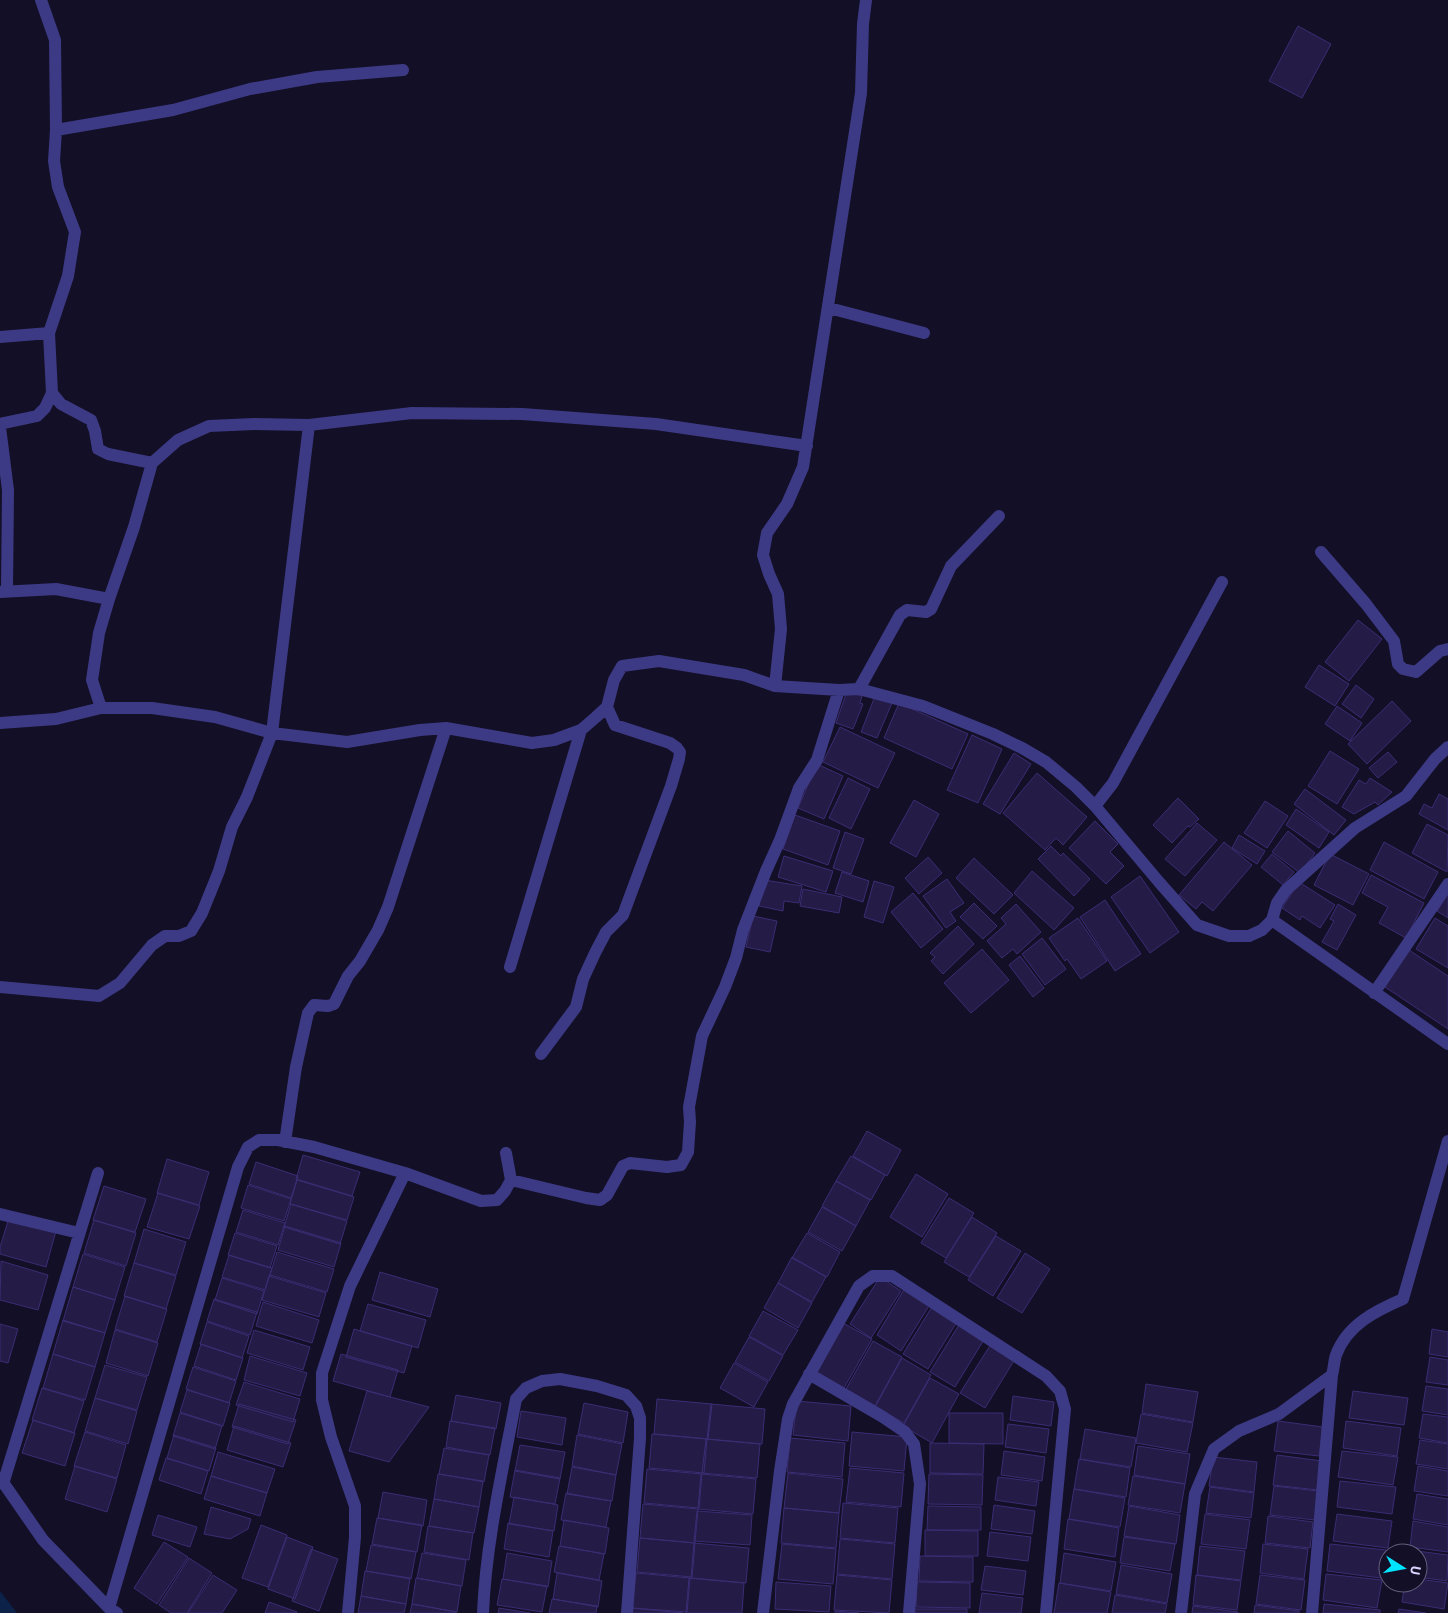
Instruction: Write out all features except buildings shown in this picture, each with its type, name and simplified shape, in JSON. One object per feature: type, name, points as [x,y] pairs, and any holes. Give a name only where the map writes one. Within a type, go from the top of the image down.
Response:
[{"type":"street","points":[[41,0],[55,40],[56,130],[54,161],[58,187],[75,232],[68,276],[49,333],[52,393],[45,408],[37,416],[0,426],[8,490],[4,591],[56,589],[109,600]]},
{"type":"street","points":[[774,686],[781,629],[778,594],[769,574],[764,555],[767,533],[786,504],[804,467],[861,93],[863,24],[866,0]]},
{"type":"street","points":[[56,130],[172,110],[250,89],[317,77],[403,70]]},
{"type":"street","points":[[829,308],[924,333]]},
{"type":"street","points":[[0,337],[49,333]]},
{"type":"street","points":[[52,393],[61,404],[91,420],[98,449],[108,454],[152,463]]},
{"type":"street","points":[[101,708],[92,680],[99,633],[134,527],[152,463],[178,440],[209,426],[254,424],[309,425],[412,413],[522,414],[656,424],[806,446]]},
{"type":"street","points":[[0,987],[99,996],[120,983],[152,945],[165,936],[179,936],[191,931],[207,904],[232,827],[247,797],[272,734],[309,425]]},
{"type":"street","points":[[858,689],[900,615],[907,610],[926,612],[931,609],[951,566],[999,516]]},
{"type":"street","points":[[1320,552],[1366,604],[1394,641],[1398,664],[1403,670],[1416,672],[1440,650],[1448,649]]},
{"type":"street","points":[[1095,806],[1113,783],[1222,582]]},
{"type":"street","points":[[0,723],[56,719],[101,708],[152,708],[215,717],[272,734],[347,742],[420,730],[446,728],[532,743],[554,740],[581,730],[607,707],[614,680],[622,666],[639,663],[659,661],[744,675],[774,686],[838,690],[858,689],[922,706],[993,734],[1046,762],[1095,806],[1197,925],[1229,936],[1250,936],[1262,930],[1272,920],[1277,903],[1286,890],[1355,828],[1406,796],[1448,747]]},
{"type":"street","points":[[511,1180],[600,1200],[607,1195],[623,1166],[630,1163],[667,1168],[681,1165],[688,1152],[689,1107],[702,1036],[734,965],[743,930],[799,788],[817,760],[838,690]]},
{"type":"street","points":[[541,1054],[576,1007],[583,979],[595,953],[606,932],[623,915],[679,760],[680,752],[670,743],[615,725],[607,707]]},
{"type":"street","points":[[285,1142],[296,1067],[308,1012],[314,1005],[328,1006],[334,1004],[348,976],[360,961],[378,930],[388,907],[446,728]]},
{"type":"street","points":[[510,967],[581,730]]},
{"type":"street","points":[[1374,993],[1448,884]]},
{"type":"street","points":[[1272,920],[1448,1044]]},
{"type":"street","points":[[98,1173],[2,1481],[43,1540],[113,1610],[238,1166],[248,1147],[259,1140],[314,1147],[405,1173],[481,1201],[497,1200],[511,1180],[506,1153]]},
{"type":"street","points":[[1312,1613],[1332,1374],[1336,1355],[1351,1329],[1377,1311],[1403,1300],[1448,1141]]},
{"type":"street","points":[[348,1613],[356,1537],[355,1506],[331,1437],[322,1400],[322,1373],[350,1286],[405,1173]]},
{"type":"street","points":[[0,1214],[79,1233]]},
{"type":"street","points":[[763,1613],[780,1471],[788,1420],[793,1404],[860,1286],[873,1276],[892,1276],[1046,1376],[1060,1392],[1065,1409],[1046,1613]]},
{"type":"street","points":[[810,1374],[891,1422],[905,1432],[914,1444],[920,1484],[910,1613]]},
{"type":"street","points":[[1181,1613],[1195,1494],[1214,1449],[1239,1431],[1279,1414],[1332,1374]]},
{"type":"street","points":[[483,1613],[484,1589],[493,1526],[516,1399],[526,1388],[542,1381],[560,1379],[597,1386],[626,1396],[636,1406],[640,1418],[637,1490],[627,1613]]},
{"type":"water","points":[[0,1591],[17,1613],[0,1613]]}]
